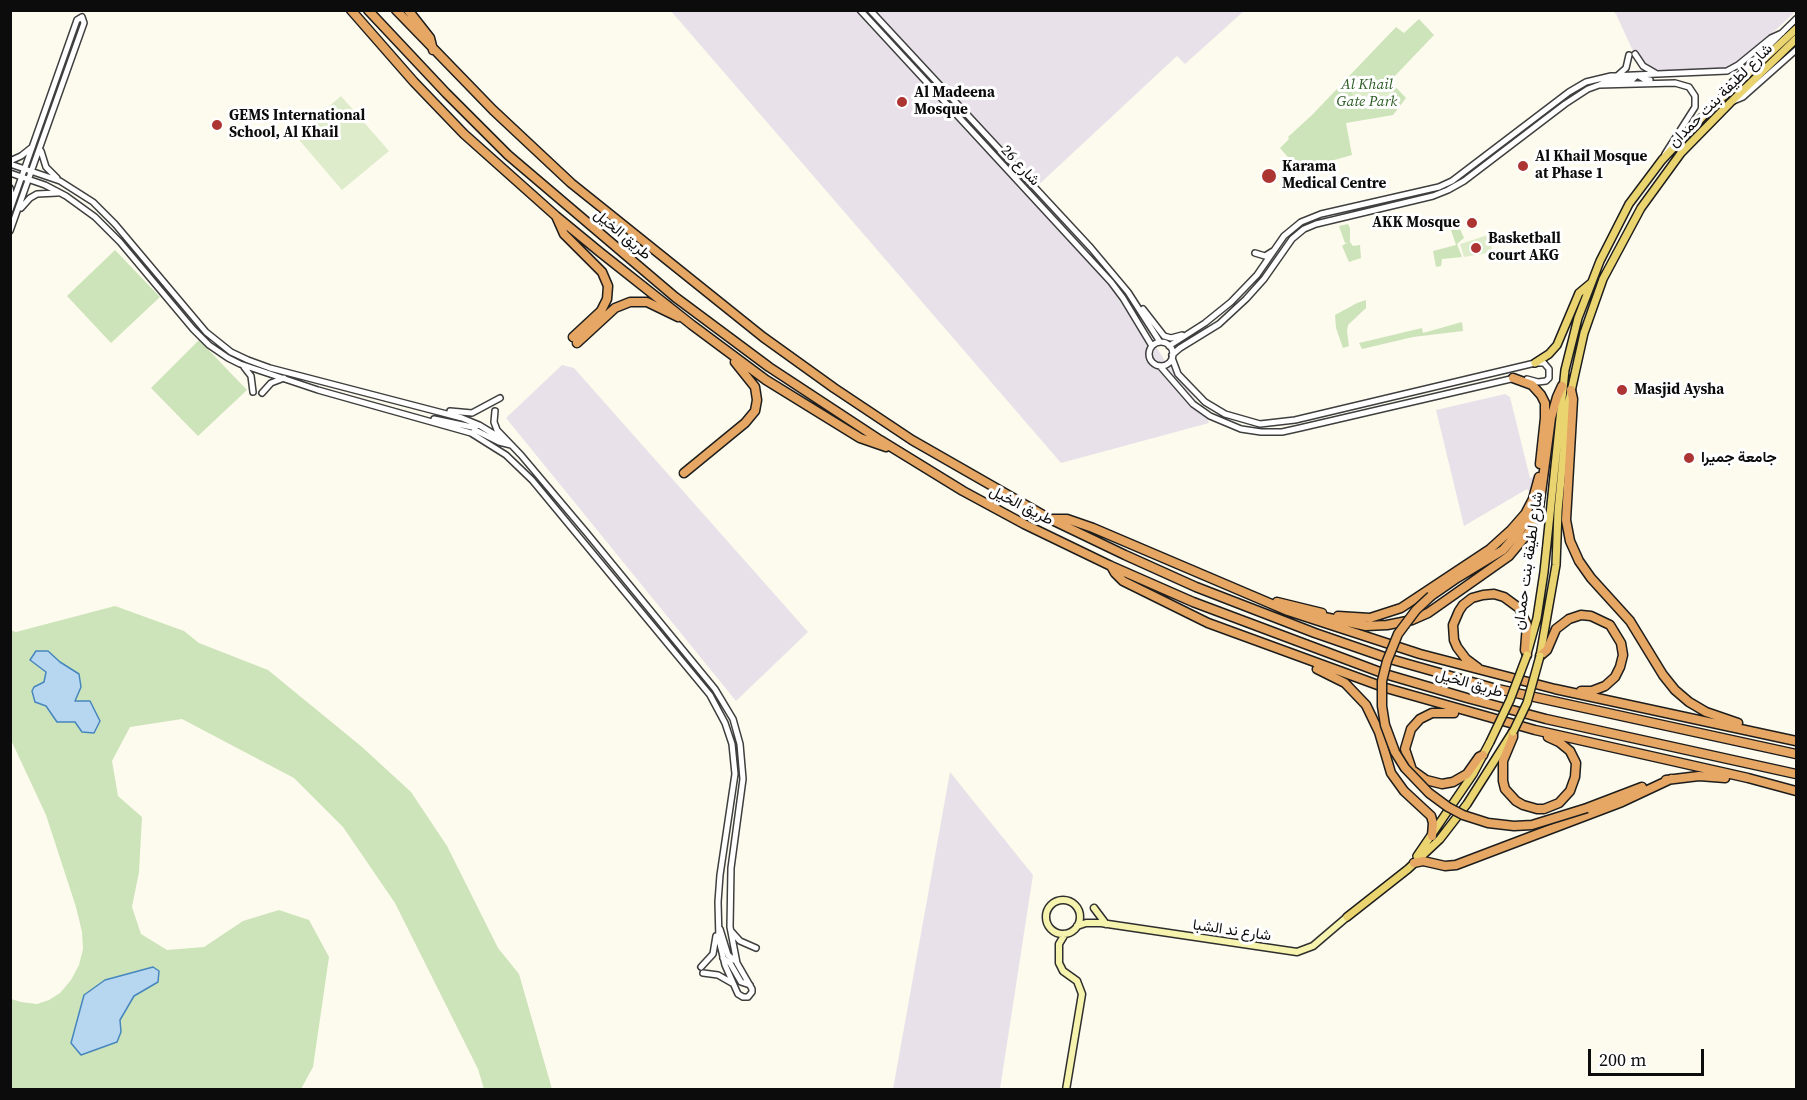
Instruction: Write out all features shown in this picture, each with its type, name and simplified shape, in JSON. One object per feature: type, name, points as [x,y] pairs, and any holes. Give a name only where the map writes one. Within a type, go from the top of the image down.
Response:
[{"type":"highway","points":[[351,10],[447,117],[556,216],[682,318],[783,391],[855,435],[873,443],[892,447]]},
{"type":"highway","name":"طريق الخيل","points":[[368,10],[508,155],[675,297],[769,367],[892,447],[972,496],[1024,524],[1112,566],[1229,616],[1418,684],[1546,719],[1797,774]]},
{"type":"highway","name":"طريق الخيل","points":[[396,10],[433,51],[571,183],[763,337],[912,440],[1050,519],[1196,587],[1390,659],[1493,688],[1797,754]]},
{"type":"highway","points":[[408,10],[430,38],[433,51]]},
{"type":"highway","points":[[556,216],[564,234],[602,272],[608,286],[607,299],[602,311],[575,340],[615,308],[630,302],[647,302],[668,314],[682,318]]},
{"type":"highway","points":[[684,473],[744,424],[755,411],[757,396],[755,387],[725,350]]},
{"type":"highway","points":[[1477,565],[1514,532],[1525,514],[1538,483],[1546,408],[1537,390],[1513,378]]},
{"type":"highway","points":[[1288,611],[1366,626],[1394,624],[1418,618],[1496,565],[1514,550],[1533,525],[1541,500],[1551,418],[1562,386]]},
{"type":"highway","points":[[1571,390],[1573,399],[1566,520],[1574,551],[1584,570],[1630,621],[1663,675],[1682,696],[1715,716],[1797,740]]},
{"type":"highway","points":[[1541,500],[1509,544],[1493,557],[1431,596],[1416,610],[1398,634],[1382,681],[1385,725],[1395,752],[1405,768],[1429,793],[1462,815],[1488,823],[1514,826],[1532,825],[1625,797]]},
{"type":"highway","points":[[1258,599],[1347,618],[1387,614],[1407,605],[1482,554],[1504,537],[1525,514]]},
{"type":"highway","points":[[1050,519],[1066,519],[1093,528],[1288,611],[1385,644],[1555,688],[1797,740]]},
{"type":"highway","points":[[1112,566],[1117,576],[1123,581],[1208,623],[1386,688],[1535,730],[1797,791]]},
{"type":"highway","points":[[1483,671],[1466,659],[1454,640],[1455,618],[1468,601],[1488,594],[1510,599],[1523,613],[1527,631],[1525,650],[1527,655]]},
{"type":"highway","points":[[1540,656],[1547,650],[1553,634],[1560,625],[1581,615],[1597,617],[1610,625],[1617,635],[1623,655],[1615,677],[1599,689],[1586,691],[1555,688]]},
{"type":"highway","points":[[1246,638],[1256,646],[1335,677],[1359,697],[1376,723],[1394,779],[1432,818],[1432,836]]},
{"type":"highway","points":[[1475,714],[1466,716],[1443,711],[1425,716],[1414,724],[1408,733],[1406,755],[1408,763],[1416,774],[1426,780],[1442,784],[1463,777],[1483,755]]},
{"type":"highway","points":[[1513,732],[1513,737],[1503,753],[1502,773],[1505,789],[1523,806],[1544,809],[1565,798],[1573,784],[1576,763],[1570,751],[1563,744],[1535,730]]},
{"type":"highway","points":[[1414,864],[1422,861],[1445,866],[1456,865],[1671,779],[1706,776],[1740,781],[1748,778]]},
{"type":"main road","name":"شارع لطيفة بنت حمدان","points":[[1347,917],[1416,858],[1466,784],[1490,742],[1513,693],[1537,618],[1547,549],[1562,386],[1574,331],[1591,283],[1622,217],[1638,191],[1662,160],[1724,95],[1796,30]]},
{"type":"main road","name":"شارع لطيفة بنت حمدان","points":[[1513,732],[1527,702],[1548,621],[1556,565],[1564,433],[1571,390],[1592,308],[1603,279],[1625,234],[1665,174],[1697,135],[1797,39]]},
{"type":"main road","points":[[1535,363],[1549,354],[1557,345],[1579,293],[1591,283]]},
{"type":"main road","points":[[1347,917],[1435,845],[1503,753]]},
{"type":"main road","points":[[1062,900],[1070,902],[1079,914],[1077,926],[1072,932],[1065,934],[1054,932],[1048,927],[1047,912],[1053,904],[1062,900]]},
{"type":"main road","points":[[1094,908],[1104,924]]},
{"type":"main road","name":"شارع ند الشبا","points":[[1079,914],[1085,919],[1104,924]]},
{"type":"main road","name":"شارع ند الشبا","points":[[1077,926],[1086,923],[1104,924],[1297,952],[1310,948],[1347,917]]},
{"type":"main road","points":[[1054,932],[1058,966],[1063,973],[1077,983],[1081,998]]},
{"type":"main road","points":[[1065,934],[1059,944],[1058,960],[1063,970],[1079,983],[1082,990],[1066,1089]]},
{"type":"street","name":"شارع 26","points":[[860,10],[1084,253],[1123,298],[1152,346]]},
{"type":"street","name":"شارع 26","points":[[870,10],[1091,248],[1132,299],[1160,342]]},
{"type":"street","points":[[10,210],[77,20],[82,17],[84,23],[10,231]]},
{"type":"street","points":[[1724,95],[1730,84],[1797,19]]},
{"type":"street","points":[[1169,345],[1224,308],[1260,272],[1288,232],[1306,219],[1443,185],[1457,179],[1576,87],[1596,79],[1727,71],[1738,65],[1771,38],[1782,33]]},
{"type":"street","points":[[1730,103],[1743,97],[1797,51]]},
{"type":"street","points":[[1617,76],[1626,68],[1632,55],[1648,70],[1662,74]]},
{"type":"street","points":[[1160,366],[1166,365],[1182,346],[1219,324],[1246,299],[1268,274],[1292,239],[1304,229],[1433,196],[1454,188],[1584,91],[1608,81],[1632,80],[1637,75]]},
{"type":"street","points":[[1637,75],[1646,80],[1680,80],[1685,82],[1695,96],[1695,107],[1662,160]]},
{"type":"street","points":[[1599,85],[1675,83],[1689,87]]},
{"type":"street","points":[[1568,102],[1576,93],[1576,87]]},
{"type":"street","points":[[10,162],[33,147]]},
{"type":"street","points":[[40,149],[46,167],[60,181]]},
{"type":"street","points":[[10,162],[60,181],[86,196],[105,213],[206,332],[231,352],[270,368],[440,412],[479,425],[511,445]]},
{"type":"street","points":[[10,173],[30,178],[81,206],[109,230],[201,338],[219,352],[240,364],[474,434],[506,455],[532,480],[705,689],[722,715],[732,744],[735,774],[719,882],[718,928],[723,958],[734,984],[744,998],[752,991],[736,961],[730,927],[731,868],[743,779],[740,744],[730,714],[720,695],[685,652],[496,428],[495,411]]},
{"type":"street","points":[[10,188],[13,203]]},
{"type":"street","points":[[18,212],[28,200],[37,194],[46,192],[61,194]]},
{"type":"street","points":[[1382,208],[1386,202],[1401,196]]},
{"type":"street","points":[[1084,253],[1088,253],[1091,248]]},
{"type":"street","points":[[1260,272],[1260,263],[1255,253],[1265,256],[1274,250]]},
{"type":"street","points":[[1266,263],[1268,274]]},
{"type":"street","points":[[1132,299],[1164,336],[1174,337],[1190,332]]},
{"type":"street","points":[[1160,342],[1169,345],[1174,368],[1187,385],[1210,406],[1242,420],[1267,424],[1296,420],[1535,363],[1544,363],[1550,374],[1546,381],[1513,378],[1298,429],[1261,432],[1241,429],[1210,416],[1188,398],[1149,357],[1152,346],[1160,342]]},
{"type":"street","points":[[240,364],[251,376],[254,392]]},
{"type":"street","points":[[262,393],[272,383],[284,378]]},
{"type":"street","points":[[440,412],[446,410],[472,413],[500,398]]},
{"type":"street","points":[[359,408],[371,404]]},
{"type":"street","points":[[427,420],[438,419],[472,427],[479,425]]},
{"type":"street","points":[[474,434],[475,430],[499,442],[511,445]]},
{"type":"street","points":[[730,927],[740,941],[756,948]]},
{"type":"street","points":[[718,928],[722,933],[728,955],[736,961]]},
{"type":"street","points":[[718,928],[712,954],[702,970],[720,975],[734,984]]},
{"type":"street","points":[[723,958],[730,963],[741,982],[750,985]]},
{"type":"shaded area","points":[[671,11],[1244,11],[1185,64],[1177,56],[1033,190],[1124,291],[1163,358],[1206,413],[1209,423],[1061,463]]},
{"type":"shaded area","points":[[1613,11],[1796,11],[1732,71],[1643,73]]},
{"type":"shaded area","points":[[562,365],[574,368],[808,632],[736,701],[506,418]]},
{"type":"shaded area","points":[[1505,394],[1510,397],[1530,478],[1534,477],[1533,490],[1530,493],[1527,489],[1464,526],[1436,410]]},
{"type":"shaded area","points":[[950,772],[1033,875],[1000,1089],[893,1089]]},
{"type":"green space","name":"Al Khail Gate Park","points":[[1419,19],[1434,35],[1390,81],[1406,98],[1393,115],[1346,123],[1352,155],[1299,170],[1280,148],[1289,139],[1288,137],[1396,27],[1404,33]]},
{"type":"green space","points":[[1391,83],[1395,98],[1355,105],[1352,92]]},
{"type":"green space","points":[[341,96],[389,151],[342,190],[295,135]]},
{"type":"green space","points":[[1448,221],[1457,222],[1464,238],[1457,244],[1462,257],[1442,259],[1441,266],[1436,267],[1433,251],[1456,245]]},
{"type":"green space","points":[[1348,224],[1350,242],[1353,246],[1360,245],[1361,258],[1349,262],[1342,246],[1348,242],[1345,243],[1339,226]]},
{"type":"green space","name":"Basketball court AKG","points":[[1488,235],[1493,252],[1464,257],[1460,244]]},
{"type":"green space","points":[[115,250],[160,297],[111,343],[67,296]]},
{"type":"green space","points":[[1366,300],[1366,308],[1348,325],[1349,346],[1343,348],[1336,328],[1335,315]]},
{"type":"green space","points":[[1462,322],[1463,331],[1413,337],[1362,349],[1359,343],[1422,328],[1423,333]]},
{"type":"green space","points":[[199,340],[247,390],[198,436],[151,388]]},
{"type":"green space","points":[[115,606],[184,631],[199,643],[268,670],[362,747],[411,792],[447,846],[498,948],[519,974],[552,1089],[484,1089],[478,1069],[395,903],[343,827],[294,778],[182,719],[130,727],[112,761],[118,796],[142,817],[139,872],[132,907],[141,934],[167,950],[204,947],[243,921],[279,910],[309,920],[329,957],[313,1067],[301,1089],[11,1089],[11,999],[37,1004],[60,993],[71,980],[79,965],[83,949],[82,932],[76,907],[46,815],[11,740],[10,630],[16,632]]},
{"type":"water","points":[[36,651],[48,651],[79,674],[81,687],[75,701],[90,701],[100,721],[94,733],[82,732],[75,722],[57,722],[46,706],[35,702],[32,691],[34,687],[44,682],[46,672],[30,660]]},
{"type":"water","points":[[153,967],[159,971],[158,982],[134,996],[120,1020],[121,1032],[117,1042],[81,1055],[71,1043],[84,995],[105,980]]},
{"type":"place","name":"Al Madeena Mosque","points":[[902,102]]},
{"type":"place","name":"GEMS International School, Al Khail","points":[[217,125]]},
{"type":"place","name":"Al Khail Mosque at Phase 1","points":[[1523,166]]},
{"type":"place","name":"Karama Medical Centre","points":[[1269,176]]},
{"type":"place","name":"AKK Mosque","points":[[1472,223]]},
{"type":"place","name":"Basketball court AKG","points":[[1476,248]]},
{"type":"place","name":"Masjid Aysha","points":[[1622,390]]},
{"type":"place","name":"جامعة جميرا","points":[[1689,458]]}]
